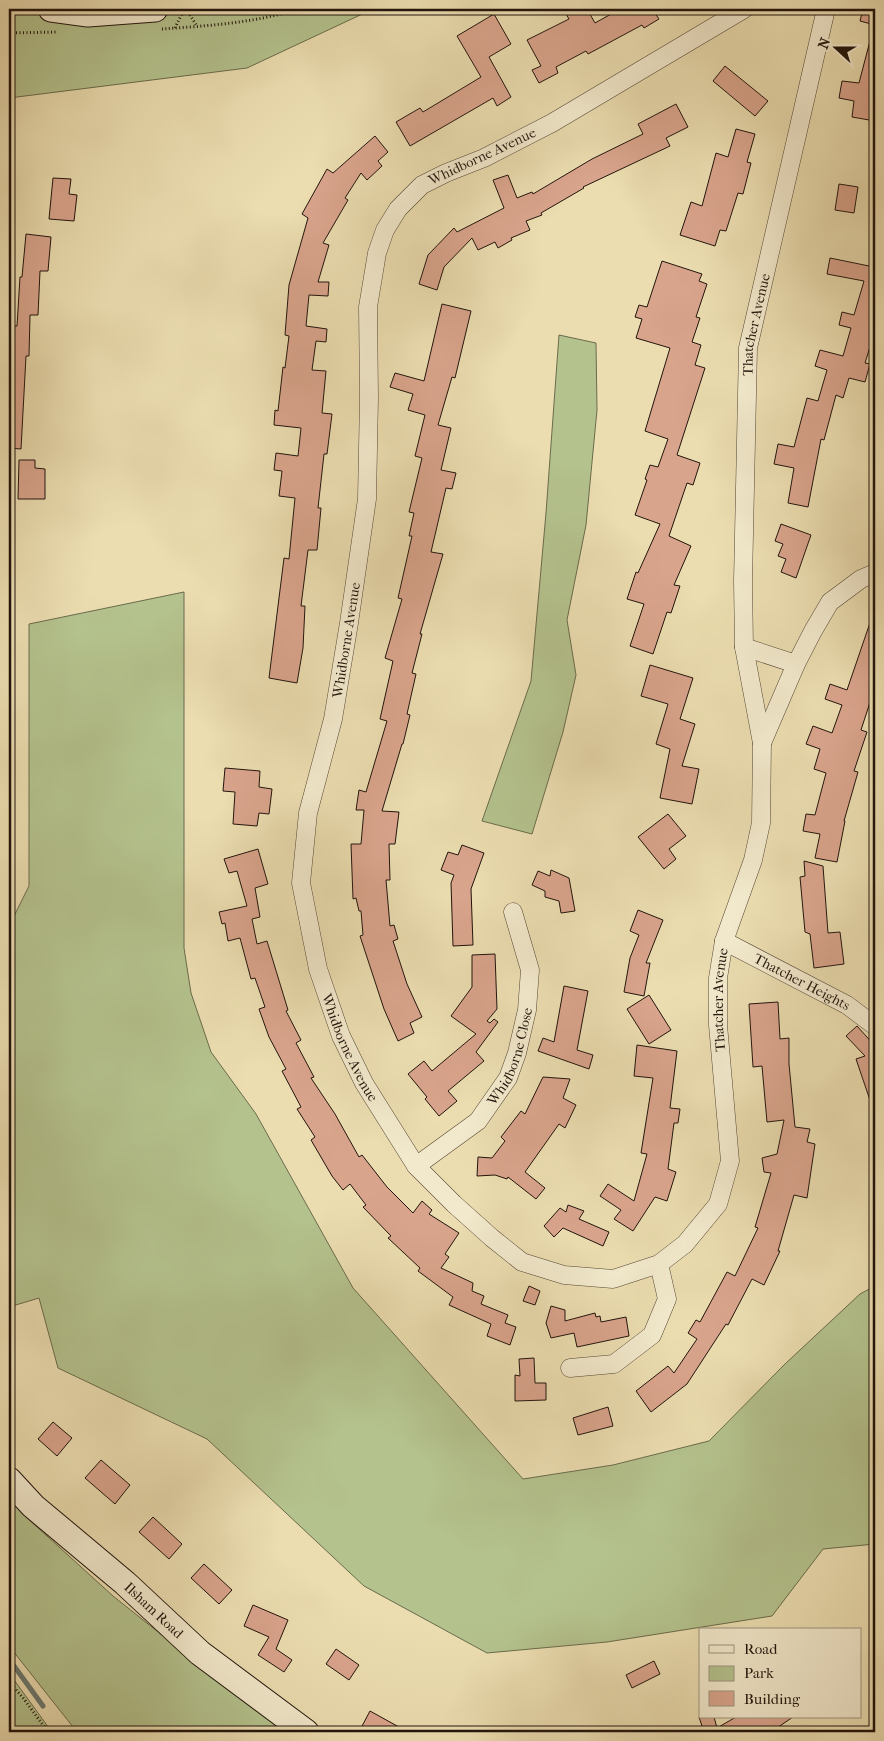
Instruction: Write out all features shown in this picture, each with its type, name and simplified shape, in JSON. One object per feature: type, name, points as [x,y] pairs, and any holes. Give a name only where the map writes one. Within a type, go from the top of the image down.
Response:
[{"type":"street","points":[[51,9],[88,14],[155,9]]},
{"type":"street","name":"Whidborne Avenue","points":[[659,1264],[613,1279],[564,1275],[522,1262],[485,1233],[416,1166],[364,1082],[341,1036],[318,969],[301,883],[308,813],[333,718],[350,623],[367,499],[368,307],[377,253],[385,230],[398,209],[422,185],[484,158],[552,123],[744,9]]},
{"type":"street","name":"Thatcher Avenue","points":[[659,1264],[685,1244],[718,1204],[730,1161],[718,1025],[718,978],[724,941],[753,860],[761,823],[762,743],[744,647],[743,581],[748,348],[826,9]]},
{"type":"street","name":"Thatcher Avenue","points":[[762,743],[796,664],[830,602],[861,579],[875,573]]},
{"type":"street","points":[[744,647],[796,664]]},
{"type":"street","name":"Whidborne Close","points":[[416,1166],[478,1121],[508,1078],[517,1053],[528,1010],[530,970],[513,912]]},
{"type":"street","name":"Thatcher Heights","points":[[724,941],[847,1005],[875,1026]]},
{"type":"street","points":[[570,1368],[614,1364],[652,1335],[666,1299],[659,1264]]},
{"type":"street","name":"Ilsham Road","points":[[9,1480],[33,1506],[125,1583],[200,1653],[306,1732]]},
{"type":"path","points":[[175,28],[185,9],[197,26]]},
{"type":"path","points":[[217,25],[298,9]]},
{"type":"path","points":[[9,1682],[48,1732]]},
{"type":"green space","points":[[9,9],[373,9],[247,68],[9,98]]},
{"type":"green space","points":[[559,335],[596,343],[597,410],[586,525],[567,620],[576,675],[563,732],[532,834],[482,821],[531,681]]},
{"type":"green space","points":[[184,592],[184,948],[191,993],[211,1052],[256,1114],[353,1288],[523,1479],[613,1465],[709,1441],[785,1364],[860,1294],[875,1286],[875,1544],[823,1549],[772,1616],[607,1642],[487,1653],[364,1586],[207,1439],[58,1368],[39,1298],[9,1307],[9,926],[29,886],[29,624]]},
{"type":"green space","points":[[9,1499],[25,1516],[113,1596],[192,1659],[295,1732],[77,1732],[9,1646]]},
{"type":"green space","points":[[9,1673],[46,1724],[52,1732],[9,1732]]},
{"type":"building","points":[[563,9],[587,9],[595,23],[620,9],[652,9],[659,19],[644,28],[642,25],[588,54],[586,51],[556,67],[558,73],[539,83],[532,70],[541,66],[527,40],[569,19]]},
{"type":"building","points":[[863,9],[875,9],[875,25],[860,21]]},
{"type":"building","points":[[494,14],[511,44],[489,57],[511,97],[497,106],[493,98],[410,146],[396,122],[420,108],[423,112],[481,77],[457,36]]},
{"type":"building","points":[[871,37],[875,37],[875,121],[852,117],[854,101],[839,98],[842,81],[859,83]]},
{"type":"building","points":[[725,66],[768,101],[755,116],[713,81]]},
{"type":"building","points":[[676,104],[688,127],[666,138],[670,146],[583,187],[541,213],[542,215],[526,221],[530,230],[511,238],[512,240],[498,248],[495,242],[478,250],[472,238],[444,267],[437,290],[419,284],[428,255],[454,228],[457,232],[504,208],[493,180],[508,175],[517,198],[532,192],[533,194],[592,159],[643,134],[638,124]]},
{"type":"building","points":[[736,129],[755,134],[747,162],[751,163],[743,194],[738,193],[726,231],[720,230],[715,246],[680,235],[691,202],[702,206],[716,153],[728,157]]},
{"type":"building","points":[[375,136],[388,152],[378,161],[382,166],[367,180],[361,173],[345,198],[348,200],[323,243],[329,245],[318,282],[329,282],[328,296],[309,295],[306,326],[327,329],[326,342],[316,341],[312,370],[326,371],[322,413],[332,414],[327,454],[324,454],[318,508],[321,508],[317,550],[308,550],[301,606],[305,606],[303,648],[297,683],[269,678],[284,558],[289,559],[295,498],[279,496],[282,471],[274,470],[276,453],[298,456],[301,428],[274,425],[275,410],[278,411],[289,336],[285,335],[289,285],[308,218],[302,214],[327,169],[333,173]]},
{"type":"building","points":[[53,178],[71,179],[69,194],[77,195],[74,221],[49,219]]},
{"type":"building","points":[[839,184],[858,187],[854,213],[835,210]]},
{"type":"building","points":[[26,234],[51,237],[48,271],[40,271],[38,315],[30,315],[29,356],[26,356],[21,449],[9,448],[9,372],[11,372],[12,326],[17,326],[20,277],[22,277]]},
{"type":"building","points":[[872,257],[875,257],[875,338],[873,337],[865,363],[870,364],[865,382],[849,378],[843,398],[836,395],[824,440],[821,439],[808,507],[788,503],[794,468],[774,464],[778,444],[794,447],[807,398],[818,401],[827,370],[815,366],[820,350],[843,356],[851,328],[839,325],[842,312],[854,315],[864,281],[827,274],[830,258],[869,266]]},
{"type":"building","points":[[662,261],[702,274],[699,281],[707,284],[696,317],[700,318],[692,342],[701,345],[695,365],[705,368],[677,455],[700,463],[693,485],[687,483],[669,536],[691,546],[674,585],[680,586],[671,613],[667,612],[653,654],[630,646],[644,604],[627,599],[636,572],[638,573],[660,524],[635,515],[650,465],[658,467],[668,439],[645,431],[670,348],[636,338],[642,319],[635,317],[639,305],[647,307]]},
{"type":"building","points":[[442,304],[471,311],[455,378],[452,377],[438,425],[451,428],[441,470],[456,473],[452,489],[446,488],[431,552],[443,554],[420,634],[422,634],[412,673],[416,674],[407,714],[410,715],[382,811],[399,812],[395,844],[389,844],[390,880],[386,880],[390,926],[394,925],[398,939],[393,941],[407,984],[422,1017],[410,1023],[414,1033],[398,1041],[384,1009],[360,936],[363,935],[361,911],[359,911],[356,898],[353,899],[351,844],[361,844],[364,810],[356,810],[359,790],[366,792],[387,721],[380,719],[393,661],[385,658],[402,599],[398,598],[412,536],[409,536],[414,513],[409,512],[422,458],[415,456],[425,415],[408,410],[413,394],[390,387],[395,373],[424,381]]},
{"type":"building","points":[[19,460],[35,460],[35,468],[45,469],[45,499],[18,499]]},
{"type":"building","points":[[781,524],[811,535],[796,578],[781,572],[786,559],[778,556],[783,544],[775,541]]},
{"type":"building","points":[[873,614],[875,614],[875,687],[861,730],[867,732],[854,771],[858,772],[844,821],[837,862],[815,858],[820,834],[803,831],[806,814],[815,815],[826,773],[814,769],[820,749],[806,744],[813,726],[832,733],[842,705],[825,699],[830,684],[847,690]]},
{"type":"building","points":[[650,665],[693,678],[680,719],[695,724],[682,766],[699,769],[692,804],[660,798],[670,749],[656,744],[668,704],[641,696]]},
{"type":"building","points":[[225,768],[260,771],[259,787],[272,789],[269,814],[259,813],[257,826],[233,824],[235,792],[223,791]]},
{"type":"building","points":[[668,814],[686,836],[669,849],[676,859],[664,869],[638,837]]},
{"type":"building","points":[[462,845],[484,853],[471,889],[473,945],[453,946],[451,883],[454,875],[441,870],[448,852],[458,855]]},
{"type":"building","points":[[258,849],[268,884],[255,888],[260,917],[252,919],[257,944],[267,941],[288,1010],[286,1011],[301,1040],[296,1043],[314,1077],[311,1078],[335,1114],[359,1157],[362,1155],[387,1187],[413,1213],[422,1201],[432,1210],[429,1214],[459,1233],[445,1254],[449,1257],[441,1268],[473,1283],[472,1291],[484,1296],[481,1304],[508,1315],[505,1323],[516,1327],[510,1345],[487,1336],[491,1324],[449,1305],[453,1297],[418,1271],[420,1268],[388,1238],[391,1236],[363,1207],[366,1205],[350,1184],[343,1190],[332,1176],[311,1140],[315,1137],[297,1109],[301,1107],[282,1071],[286,1069],[269,1037],[259,1009],[265,1007],[255,978],[251,979],[240,938],[228,941],[225,923],[222,924],[219,912],[247,906],[237,871],[229,873],[224,859]]},
{"type":"building","points":[[804,861],[823,866],[828,933],[840,932],[844,964],[814,968],[810,934],[805,932],[800,877],[805,876]]},
{"type":"building","points":[[551,870],[569,878],[575,911],[561,913],[559,901],[545,897],[545,891],[532,885],[538,871],[550,876]]},
{"type":"building","points":[[638,910],[663,920],[646,963],[650,963],[644,996],[624,992],[630,958],[639,935],[630,931]]},
{"type":"building","points":[[495,954],[497,1009],[487,1021],[490,1023],[494,1019],[498,1022],[476,1052],[484,1061],[448,1091],[457,1101],[439,1116],[425,1099],[427,1097],[408,1074],[424,1061],[432,1071],[476,1034],[451,1016],[472,987],[472,955]]},
{"type":"building","points":[[564,986],[588,991],[577,1050],[593,1055],[589,1069],[538,1051],[543,1038],[554,1042]]},
{"type":"building","points":[[649,995],[671,1030],[649,1044],[627,1009]]},
{"type":"building","points":[[778,1002],[780,1039],[789,1038],[789,1064],[795,1127],[810,1129],[807,1142],[815,1144],[807,1198],[794,1195],[778,1251],[780,1251],[764,1285],[752,1279],[728,1325],[726,1324],[687,1384],[651,1412],[636,1391],[668,1366],[674,1373],[697,1339],[688,1333],[696,1320],[700,1322],[727,1272],[735,1276],[758,1228],[755,1227],[771,1173],[764,1172],[762,1158],[777,1154],[784,1120],[767,1122],[762,1066],[753,1067],[749,1004]]},
{"type":"building","points":[[857,1026],[875,1046],[875,1109],[873,1109],[856,1059],[865,1056],[846,1036]]},
{"type":"building","points":[[637,1045],[677,1051],[670,1108],[680,1109],[678,1123],[674,1123],[668,1169],[676,1172],[667,1201],[655,1197],[633,1231],[614,1219],[621,1210],[600,1196],[608,1184],[634,1201],[647,1154],[641,1153],[653,1078],[634,1076]]},
{"type":"building","points":[[543,1077],[570,1079],[563,1098],[576,1105],[565,1128],[559,1124],[525,1172],[545,1188],[536,1199],[508,1177],[507,1179],[495,1175],[477,1176],[478,1157],[492,1158],[505,1141],[501,1137],[521,1111],[525,1114]]},
{"type":"building","points":[[568,1205],[584,1211],[579,1219],[609,1232],[603,1246],[563,1228],[554,1237],[544,1226],[560,1208],[566,1212]]},
{"type":"building","points":[[529,1286],[540,1291],[535,1305],[523,1301]]},
{"type":"building","points":[[551,1306],[565,1310],[565,1321],[595,1313],[596,1317],[600,1316],[601,1322],[626,1317],[629,1336],[577,1347],[574,1333],[551,1338],[546,1323]]},
{"type":"building","points":[[534,1358],[535,1383],[546,1383],[546,1400],[515,1401],[515,1375],[520,1376],[519,1359]]},
{"type":"building","points":[[608,1407],[613,1426],[578,1435],[573,1418]]},
{"type":"building","points":[[53,1422],[72,1438],[57,1456],[38,1439]]},
{"type":"building","points":[[101,1460],[130,1485],[115,1504],[85,1478]]},
{"type":"building","points":[[153,1517],[182,1544],[169,1559],[139,1532]]},
{"type":"building","points":[[204,1564],[232,1590],[219,1604],[191,1578]]},
{"type":"building","points":[[253,1605],[288,1620],[276,1649],[292,1660],[284,1672],[258,1655],[269,1637],[244,1626]]},
{"type":"building","points":[[336,1649],[359,1665],[349,1680],[326,1664]]},
{"type":"building","points":[[654,1661],[660,1674],[632,1688],[626,1675]]},
{"type":"building","points":[[370,1711],[408,1732],[368,1732],[361,1728]]},
{"type":"building","points":[[699,1718],[714,1718],[717,1728],[734,1718],[792,1718],[771,1732],[704,1732]]},
{"type":"waterway","points":[[9,1659],[43,1706]]}]
